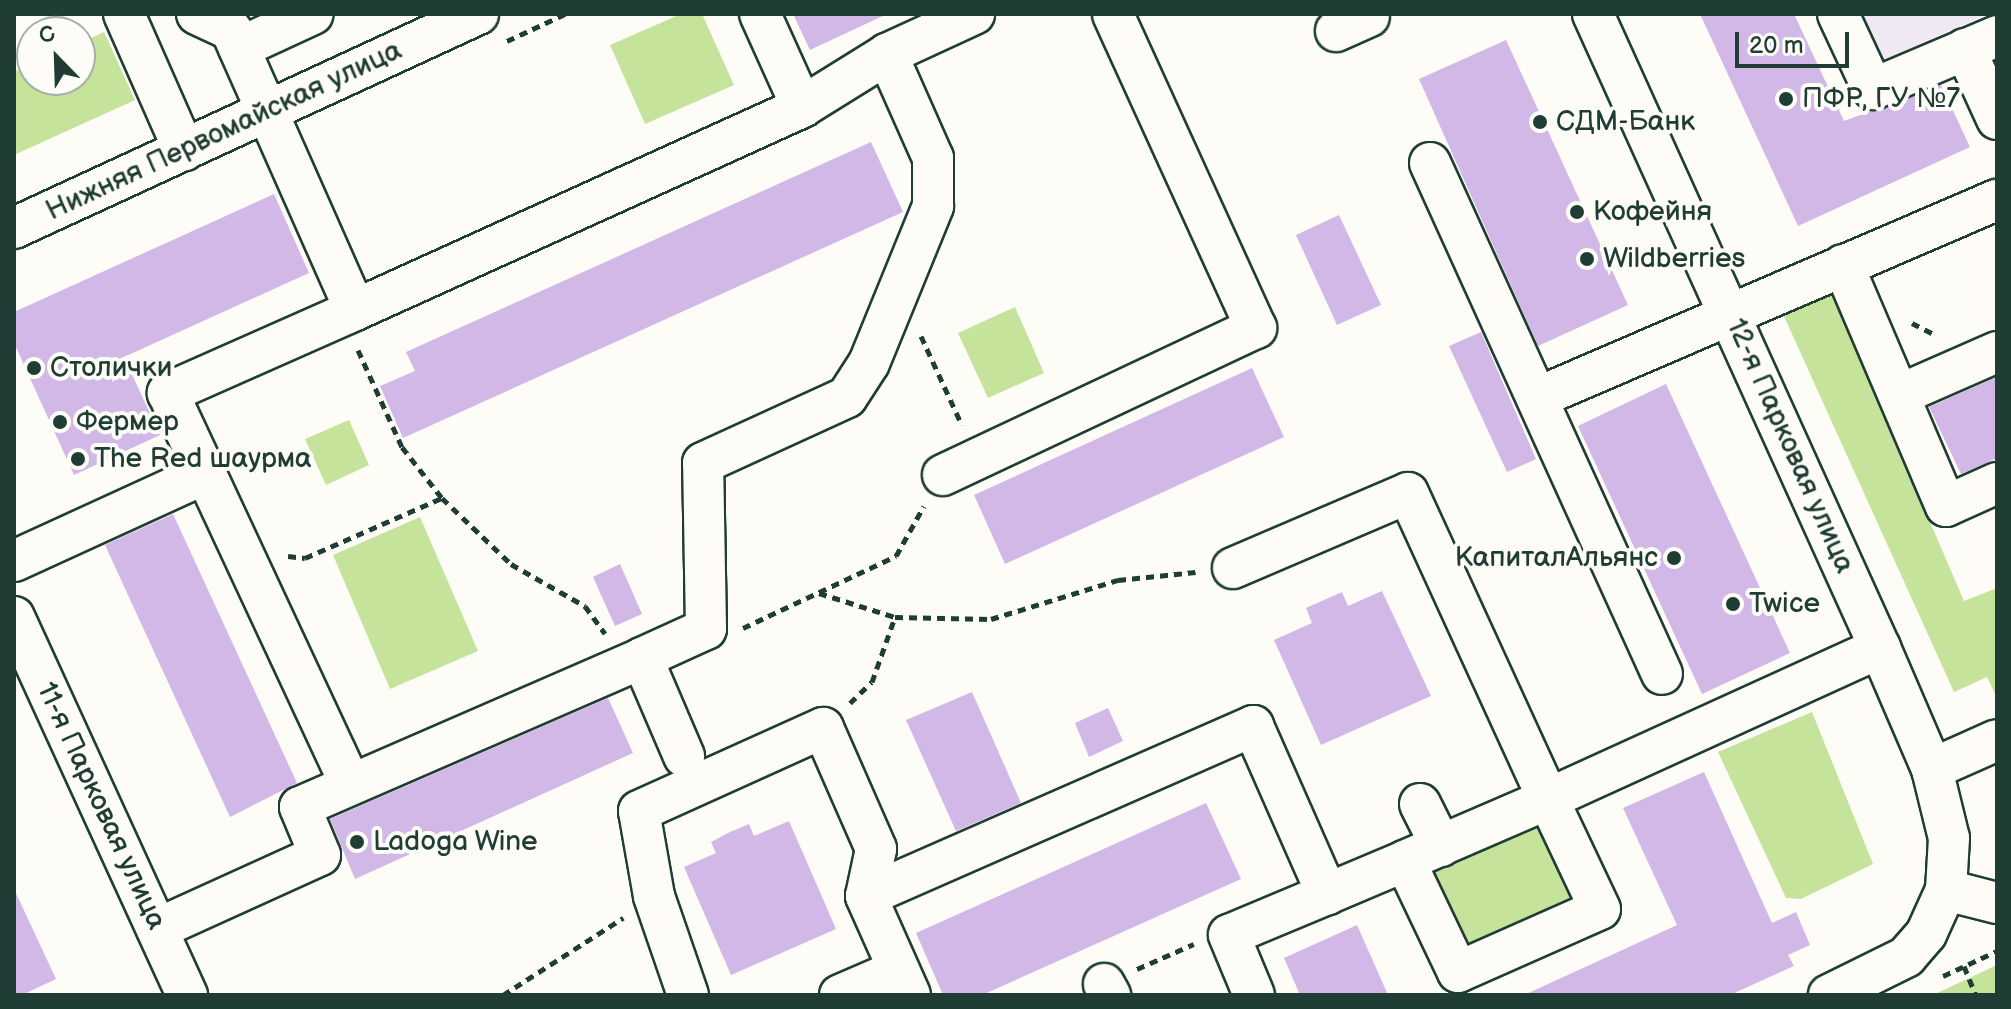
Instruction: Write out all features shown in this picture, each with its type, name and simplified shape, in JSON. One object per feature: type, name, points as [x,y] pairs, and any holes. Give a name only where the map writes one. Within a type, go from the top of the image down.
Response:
[{"type":"street","points":[[124,14],[184,150]]},
{"type":"street","points":[[197,14],[231,30],[349,313]]},
{"type":"street","points":[[239,48],[313,14]]},
{"type":"street","name":"Нижняя Первомайская улица","points":[[14,228],[478,14]]},
{"type":"street","points":[[760,14],[802,107]]},
{"type":"street","points":[[350,783],[168,393],[802,107],[887,54],[974,14]]},
{"type":"street","points":[[960,467],[1256,328],[1113,14]]},
{"type":"street","name":"12-я Парковая улица","points":[[1593,14],[1731,313],[1932,769],[1949,838],[1946,890]]},
{"type":"street","points":[[1838,14],[1873,89],[1981,43],[1997,119]]},
{"type":"street","points":[[157,929],[320,855],[300,807],[706,629],[703,463],[847,397],[869,363],[933,206],[933,158],[887,54]]},
{"type":"street","points":[[1430,163],[1539,397],[1662,674]]},
{"type":"street","points":[[1539,397],[1731,313],[1850,281],[1997,200]]},
{"type":"street","points":[[1850,281],[1946,506],[1997,483]]},
{"type":"street","points":[[1899,395],[1991,355]]},
{"type":"street","points":[[14,561],[204,474]]},
{"type":"street","points":[[1233,568],[1408,493],[1600,909],[1458,972],[1423,853],[1420,804]]},
{"type":"street","name":"11-я Парковая улица","points":[[14,617],[185,994]]},
{"type":"street","points":[[1254,995],[1229,935],[1548,799],[1880,648]]},
{"type":"street","points":[[635,661],[684,756]]},
{"type":"street","points":[[866,896],[1253,726],[1327,894]]},
{"type":"street","points":[[688,995],[654,896],[639,811],[823,728],[876,849],[866,896],[904,983],[840,995]]},
{"type":"street","points":[[1932,769],[1997,740]]},
{"type":"street","points":[[1829,995],[1906,957],[1926,934],[1946,890],[1997,903]]},
{"type":"path","points":[[1850,281],[1991,355]]},
{"type":"path","points":[[733,632],[896,556],[960,467],[900,288]]},
{"type":"path","points":[[349,313],[402,447],[442,498],[511,564],[585,606],[635,661]]},
{"type":"path","points":[[241,552],[305,558],[442,498]]},
{"type":"path","points":[[819,593],[895,617],[991,619],[1118,580],[1233,568]]},
{"type":"path","points":[[823,728],[872,682],[895,617]]},
{"type":"path","points":[[503,995],[654,896]]},
{"type":"path","points":[[1976,995],[1964,966],[1997,951]]},
{"type":"shaded area","points":[[1857,14],[1988,14],[1878,62]]},
{"type":"green space","points":[[681,14],[702,14],[734,85],[645,124],[610,45]]},
{"type":"green space","points":[[104,32],[135,100],[14,155],[14,66],[16,96],[96,96],[96,36]]},
{"type":"green space","points":[[1833,280],[1853,321],[1845,324],[1964,601],[1997,588],[1997,698],[1987,677],[1954,692],[1778,303]]},
{"type":"green space","points":[[1015,307],[1044,373],[988,398],[958,333]]},
{"type":"green space","points":[[349,420],[369,465],[326,485],[305,439]]},
{"type":"green space","points":[[420,517],[478,651],[390,689],[333,555]]},
{"type":"green space","points":[[1812,712],[1873,864],[1801,899],[1786,898],[1718,752]]},
{"type":"green space","points":[[1543,820],[1580,903],[1468,953],[1431,870]]},
{"type":"green space","points":[[1997,965],[1997,995],[1933,995]]},
{"type":"building","points":[[793,14],[887,14],[810,50]]},
{"type":"building","name":"ПФР, ГУ №7","points":[[1700,14],[1794,14],[1844,121],[1941,85],[1970,147],[1798,226]]},
{"type":"building","points":[[1506,40],[1628,305],[1538,346],[1419,79]]},
{"type":"building","points":[[871,142],[903,212],[403,438],[380,386],[415,371],[406,352]]},
{"type":"building","points":[[274,194],[309,273],[124,357],[160,435],[74,475],[14,343],[14,312]]},
{"type":"building","points":[[1339,215],[1381,305],[1337,325],[1296,235]]},
{"type":"building","points":[[1481,332],[1536,459],[1507,472],[1449,346]]},
{"type":"building","points":[[1252,368],[1284,437],[1005,564],[974,495]]},
{"type":"building","points":[[1997,377],[1997,458],[1961,474],[1929,407]]},
{"type":"building","points":[[1666,384],[1790,653],[1702,694],[1578,426]]},
{"type":"building","points":[[173,514],[297,783],[230,817],[105,545]]},
{"type":"building","points":[[620,564],[642,614],[615,626],[593,577]]},
{"type":"building","points":[[1382,591],[1431,696],[1321,745],[1274,640],[1312,623],[1306,608],[1342,592],[1348,606]]},
{"type":"building","points":[[972,692],[1021,803],[956,831],[906,720]]},
{"type":"building","points":[[608,698],[633,753],[355,879],[330,819]]},
{"type":"building","points":[[1108,708],[1123,741],[1089,757],[1075,723]]},
{"type":"building","points":[[1704,772],[1772,923],[1796,912],[1810,945],[1788,955],[1794,966],[1730,995],[1524,995],[1677,925],[1623,808]]},
{"type":"building","points":[[1206,803],[1241,879],[982,995],[943,995],[916,933]]},
{"type":"building","points":[[789,821],[836,929],[731,975],[684,867],[716,853],[711,842],[730,832],[749,824],[754,836]]},
{"type":"building","points":[[14,889],[56,979],[22,995],[14,995]]},
{"type":"building","points":[[1357,925],[1388,995],[1300,995],[1284,958]]},
{"type":"place","name":"ПФР, ГУ №7","points":[[1786,99]]},
{"type":"place","name":"СДМ-Банк","points":[[1540,122]]},
{"type":"place","name":"Кофейня","points":[[1577,212]]},
{"type":"place","name":"Wildberries","points":[[1587,259]]},
{"type":"place","name":"Столички","points":[[34,368]]},
{"type":"place","name":"Фермер","points":[[60,422]]},
{"type":"place","name":"The Red шаурма","points":[[78,459]]},
{"type":"place","name":"КапиталАльянс","points":[[1674,558]]},
{"type":"place","name":"Twice","points":[[1733,604]]},
{"type":"place","name":"Ladoga Wine","points":[[357,842]]}]
